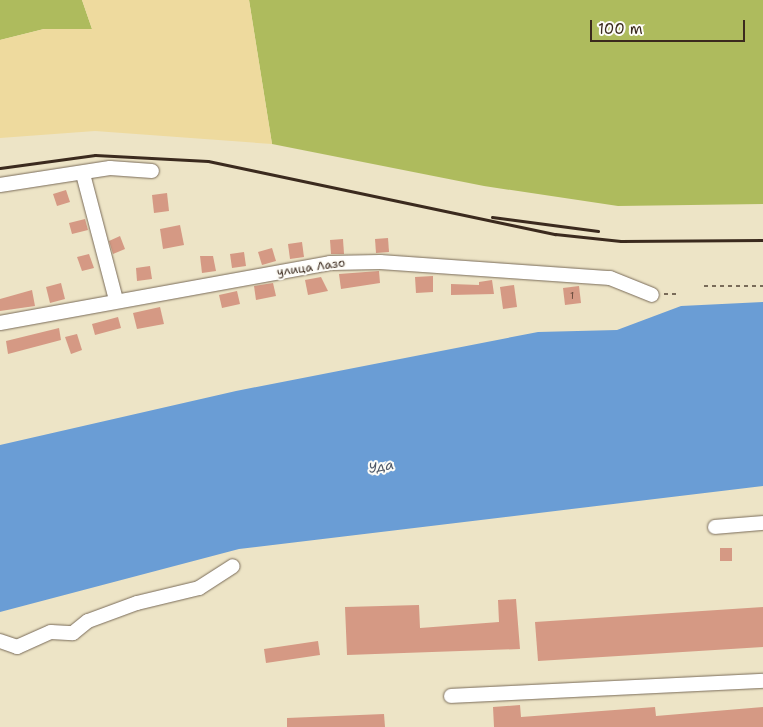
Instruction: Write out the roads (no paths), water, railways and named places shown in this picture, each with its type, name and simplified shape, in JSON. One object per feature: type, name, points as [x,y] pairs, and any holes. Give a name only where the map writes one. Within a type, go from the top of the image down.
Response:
[{"type":"street","points":[[0,185],[84,174],[110,168],[152,171]]},
{"type":"street","points":[[84,174],[116,300]]},
{"type":"street","name":"улица Лазо","points":[[0,323],[116,300],[330,263],[380,262],[610,278],[652,295]]},
{"type":"street","points":[[715,527],[763,524]]},
{"type":"street","points":[[0,641],[17,647],[51,632],[73,633],[88,621],[137,603],[199,588],[234,566]]},
{"type":"street","points":[[451,696],[763,681]]},
{"type":"water","name":"Уда","points":[[763,302],[763,486],[239,549],[0,612],[0,445],[236,391],[538,332],[617,330],[681,306]]},
{"type":"railway","points":[[0,168],[95,155],[208,161],[555,234],[621,241],[763,240]]},
{"type":"railway","points":[[492,217],[598,231]]}]
